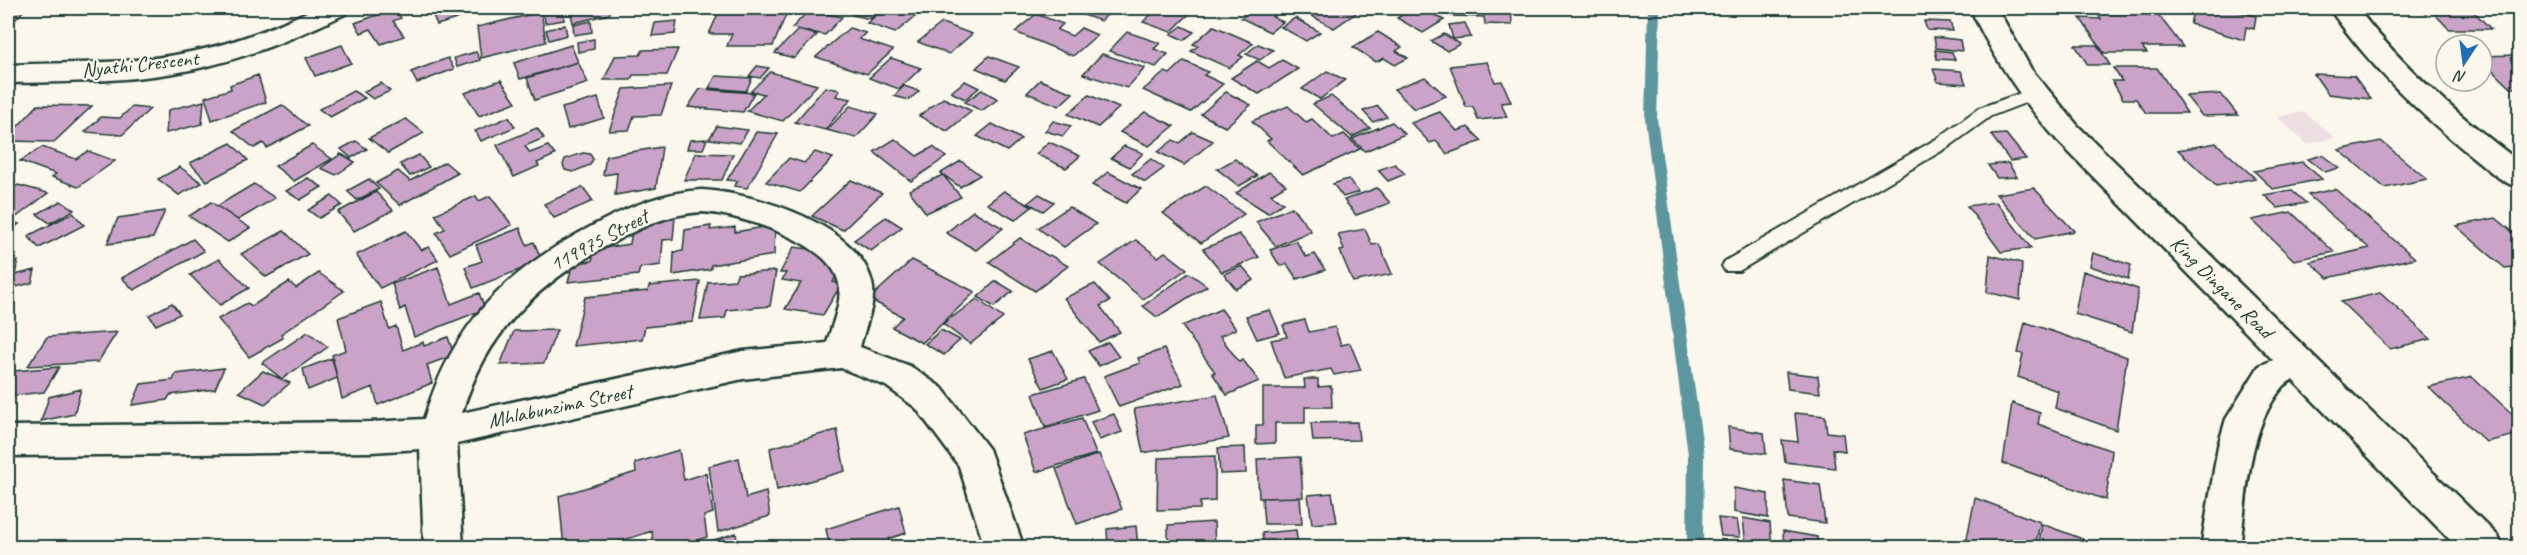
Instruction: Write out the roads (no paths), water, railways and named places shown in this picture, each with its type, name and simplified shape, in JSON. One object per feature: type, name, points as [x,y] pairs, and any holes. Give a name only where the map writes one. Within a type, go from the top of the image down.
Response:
[{"type":"street","name":"Nyathi Crescent","points":[[8,74],[122,69],[193,61],[291,30],[335,8]]},
{"type":"street","name":"King Dingane Road","points":[[1984,8],[1994,32],[2032,94],[2297,363],[2484,548]]},
{"type":"street","points":[[2343,8],[2363,37],[2400,78],[2520,178]]},
{"type":"street","name":"119975 Street","points":[[438,433],[451,392],[493,317],[530,279],[577,248],[624,222],[667,206],[704,202],[756,209],[815,237],[843,257],[851,268],[857,292],[841,355]]},
{"type":"street","name":"Mhlabunzima Street","points":[[8,441],[438,433],[743,365],[841,355],[869,363],[898,376],[929,399],[976,460],[1005,548]]},
{"type":"street","points":[[2220,548],[2236,446],[2244,419],[2271,376],[2297,363]]},
{"type":"street","points":[[438,433],[444,548]]},
{"type":"lane","points":[[1732,266],[1944,142],[1985,112],[2032,94]]},
{"type":"waterway","points":[[1654,8],[1651,119],[1696,455],[1695,548]]}]
